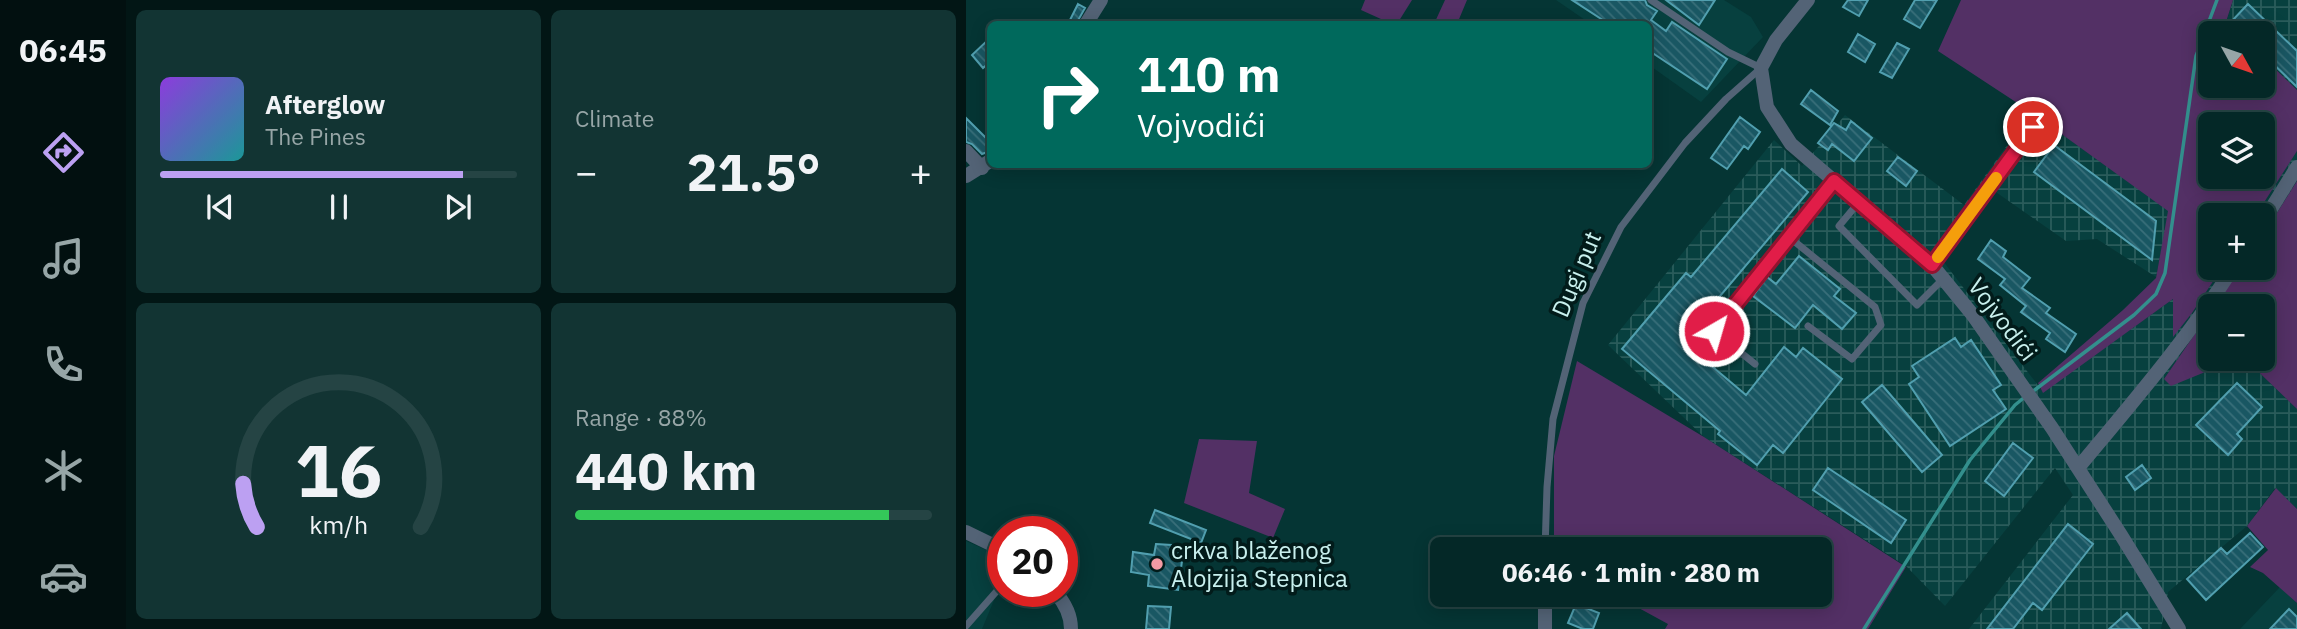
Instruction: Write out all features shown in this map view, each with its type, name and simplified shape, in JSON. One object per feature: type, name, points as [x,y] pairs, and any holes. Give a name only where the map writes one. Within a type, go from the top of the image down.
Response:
[{"type":"street","points":[[1088,21],[1101,0]]},
{"type":"street","points":[[1761,68],[1776,40],[1808,0]]},
{"type":"street","name":"Vojvodići","points":[[1761,68],[1767,107],[1791,144],[1932,265],[1943,278],[2035,402],[2179,629]]},
{"type":"street","points":[[966,150],[986,164],[966,176]]},
{"type":"street","points":[[2275,203],[2297,167]]},
{"type":"street","points":[[2078,468],[2159,371],[2225,280]]},
{"type":"street","points":[[966,531],[987,542]]},
{"type":"street","points":[[1065,607],[1071,629]]},
{"type":"street","points":[[1545,607],[1545,629]]},
{"type":"lane","points":[[1651,0],[1728,52],[1761,68]]},
{"type":"lane","name":"Dugi put","points":[[1545,537],[1553,419],[1583,303],[1620,227],[1685,143],[1726,99],[1761,68]]},
{"type":"lane","points":[[1932,265],[2033,127]]},
{"type":"lane","points":[[1755,364],[1714,331],[1834,181]]},
{"type":"lane","points":[[1859,202],[1839,226],[1917,305],[1943,278]]},
{"type":"lane","points":[[1789,237],[1875,307],[1881,325],[1852,359],[1808,326]]},
{"type":"lane","points":[[966,626],[987,602]]},
{"type":"shaded area","points":[[1365,0],[1412,0],[1399,21],[1385,21],[1361,10]]},
{"type":"shaded area","points":[[1445,0],[1467,0],[1458,21],[1435,21]]},
{"type":"shaded area","points":[[1556,0],[1724,0],[1751,17],[1763,37],[1701,102],[1652,67],[1652,21],[1587,21]]},
{"type":"shaded area","points":[[1961,0],[2233,0],[2226,21],[2198,21],[2198,98],[2275,98],[2275,69],[2297,90],[2297,151],[2275,185],[2275,112],[2198,112],[2198,189],[2273,189],[2264,203],[2198,203],[2198,280],[2214,280],[2205,294],[2198,294],[2198,304],[2173,337],[2173,299],[2043,393],[2038,383],[2156,278],[2168,211],[2031,112],[1938,51]]},
{"type":"shaded area","points":[[2233,0],[2297,0],[2297,90],[2275,69],[2275,21],[2227,21]]},
{"type":"shaded area","points":[[2031,112],[2169,211],[2156,277],[2097,239],[2066,241],[1993,190],[1943,261],[2043,392],[2173,299],[2173,336],[2198,304],[2198,329],[2164,379],[2198,370],[2257,371],[2297,409],[2297,509],[2275,488],[2247,526],[2168,592],[2161,629],[1969,629],[2073,495],[2055,468],[1945,606],[1906,566],[1704,437],[1608,345],[1774,140],[1802,166],[1845,115],[1964,205]]},
{"type":"shaded area","points":[[2297,151],[2297,181],[2275,216],[2275,203],[2264,203]]},
{"type":"shaded area","points":[[2297,181],[2297,409],[2257,371],[2275,371],[2275,294],[2222,294],[2232,280],[2275,280],[2275,216]]},
{"type":"shaded area","points":[[2214,280],[2232,280],[2222,294],[2205,294]]},
{"type":"shaded area","points":[[2198,329],[2198,371],[2208,371],[2171,386],[2164,379]]},
{"type":"shaded area","points":[[1577,361],[1704,437],[1906,567],[1868,629],[1665,629],[1668,624],[1637,607],[1832,607],[1832,537],[1554,537],[1554,456]]},
{"type":"shaded area","points":[[1199,439],[1257,441],[1249,493],[1285,509],[1273,538],[1184,503]]},
{"type":"shaded area","points":[[2276,488],[2297,509],[2297,603],[2263,573],[2250,567],[2268,550],[2247,526]]},
{"type":"shaded area","points":[[966,541],[987,550],[987,607],[991,607],[982,629],[966,629]]},
{"type":"shaded area","points":[[2280,587],[2297,603],[2297,629],[2240,629]]},
{"type":"building","points":[[1572,0],[1645,0],[1647,5],[1657,11],[1651,20],[1666,31],[1672,22],[1727,59],[1707,89],[1652,53],[1652,21],[1604,21]]},
{"type":"building","points":[[1666,0],[1715,0],[1699,25]]},
{"type":"building","points":[[1848,0],[1868,0],[1859,16],[1843,7]]},
{"type":"building","points":[[1915,0],[1937,0],[1920,28],[1904,19]]},
{"type":"building","points":[[1078,4],[1085,8],[1078,21],[1070,21]]},
{"type":"building","points":[[2248,4],[2266,21],[2232,21]]},
{"type":"building","points":[[2275,30],[2297,51],[2297,87],[2275,66]]},
{"type":"building","points":[[1858,34],[1875,44],[1865,62],[1848,52]]},
{"type":"building","points":[[987,41],[987,65],[983,68],[972,55]]},
{"type":"building","points":[[1897,43],[1909,49],[1892,78],[1880,72]]},
{"type":"building","points":[[1811,90],[1838,111],[1830,125],[1801,104]]},
{"type":"building","points":[[1740,117],[1760,132],[1748,149],[1744,146],[1727,169],[1711,158]]},
{"type":"building","points":[[966,118],[987,139],[987,152],[982,154],[966,142]]},
{"type":"building","points":[[1851,121],[1872,138],[1854,161],[1832,144],[1828,150],[1818,143],[1834,123],[1846,130]]},
{"type":"building","points":[[2054,145],[2156,221],[2152,260],[2034,172]]},
{"type":"building","points":[[1898,157],[1917,171],[1906,186],[1887,171]]},
{"type":"building","points":[[1782,169],[1808,192],[1682,341],[1746,395],[1784,347],[1796,357],[1803,348],[1842,379],[1783,453],[1773,445],[1757,465],[1622,349],[1686,273],[1691,277]]},
{"type":"building","points":[[1991,240],[2006,251],[2003,257],[2030,278],[2022,288],[2050,308],[2046,313],[2076,334],[2065,352],[2046,339],[2050,333],[2021,312],[2026,306],[2000,285],[2005,279],[1978,259]]},
{"type":"building","points":[[1799,256],[1840,289],[1834,296],[1856,313],[1842,329],[1813,305],[1795,328],[1753,296],[1767,277],[1776,284]]},
{"type":"building","points":[[1955,338],[1961,347],[1971,340],[2001,385],[1993,390],[2006,409],[1950,446],[1909,384],[1919,377],[1912,366]]},
{"type":"building","points":[[2237,383],[2262,407],[2237,434],[2242,439],[2228,455],[2196,425]]},
{"type":"building","points":[[1882,385],[1942,455],[1922,472],[1862,402]]},
{"type":"building","points":[[2013,443],[2033,458],[2004,496],[1985,481]]},
{"type":"building","points":[[2142,465],[2151,478],[2135,490],[2126,477]]},
{"type":"building","points":[[1828,468],[1906,520],[1891,543],[1813,490]]},
{"type":"building","points":[[1155,510],[1206,530],[1201,543],[1150,523]]},
{"type":"building","points":[[2068,524],[2093,544],[2042,610],[2033,603],[2013,629],[1987,629]]},
{"type":"building","points":[[2250,533],[2263,547],[2206,600],[2187,579],[2221,548],[2227,554]]},
{"type":"building","name":"crkva blaženog Alojzija Stepnica","points":[[1156,544],[1171,545],[1170,552],[1183,554],[1178,590],[1148,586],[1149,575],[1131,572],[1133,552],[1154,555]]},
{"type":"building","points":[[1148,606],[1171,607],[1169,629],[1146,629]]},
{"type":"building","points":[[1575,607],[1584,607],[1599,613],[1593,629],[1583,629],[1568,623]]},
{"type":"building","points":[[2289,609],[2297,617],[2297,629],[2270,629]]},
{"type":"building","points":[[2127,613],[2141,629],[2109,629]]},
{"type":"waterway","points":[[2032,392],[2134,315],[2156,294],[2165,273],[2196,56],[2217,0]]},
{"type":"waterway","points":[[1864,629],[1970,460],[2015,405],[2026,396]]},
{"type":"slow traffic","points":[[1938,257],[1996,178]]},
{"type":"place","name":"crkva blaženog Alojzija Stepnica","points":[[1157,564]]},
{"type":"route","points":[[1714,331],[1834,181],[1932,265],[2033,127]]}]
